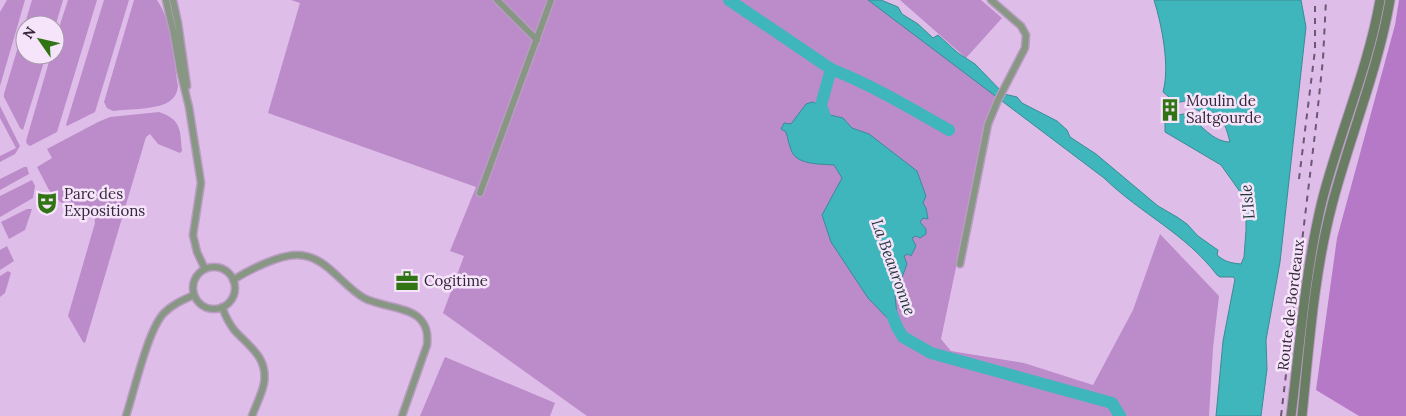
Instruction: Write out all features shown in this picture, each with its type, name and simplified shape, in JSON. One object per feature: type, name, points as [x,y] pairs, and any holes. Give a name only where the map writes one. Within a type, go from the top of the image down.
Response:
[{"type":"main road","name":"Route de Bordeaux","points":[[1291,416],[1312,245],[1323,199],[1364,66],[1380,0]]},
{"type":"main road","name":"Route de Bordeaux","points":[[1302,416],[1322,250],[1332,205],[1376,63],[1390,0]]},
{"type":"street","points":[[166,0],[189,107]]},
{"type":"street","points":[[173,0],[201,182],[193,235],[197,252],[205,269]]},
{"type":"street","points":[[497,0],[537,40]]},
{"type":"street","points":[[480,193],[551,0]]},
{"type":"street","points":[[960,264],[988,124],[998,100],[1025,48],[1026,35],[1021,26],[991,0]]},
{"type":"street","points":[[233,280],[285,256],[310,257],[332,271],[366,299],[419,317],[426,327],[428,335],[427,345],[402,416]]},
{"type":"street","points":[[218,267],[229,274],[233,280],[234,286],[231,298],[222,307],[202,306],[194,295],[193,283],[196,277],[205,269],[218,267]]},
{"type":"street","points":[[126,416],[152,333],[162,315],[174,304],[194,295]]},
{"type":"street","points":[[222,307],[234,330],[261,358],[265,370],[264,383],[252,416]]},
{"type":"shaded area","points":[[7,0],[25,0],[21,15],[15,15],[15,34],[0,86],[0,12]]},
{"type":"shaded area","points":[[32,0],[63,0],[59,15],[28,15]]},
{"type":"shaded area","points":[[68,0],[97,0],[57,132],[30,146],[26,141],[48,65],[65,65],[65,15],[63,15]]},
{"type":"shaded area","points":[[104,0],[129,0],[95,112],[67,126],[66,125]]},
{"type":"shaded area","points":[[134,0],[157,0],[162,9],[172,42],[178,88],[173,98],[160,106],[113,111],[107,108],[104,102]]},
{"type":"shaded area","points":[[291,0],[872,0],[996,95],[986,124],[941,339],[951,351],[1024,363],[1093,385],[1133,310],[1160,234],[1219,296],[1213,348],[1209,416],[587,416],[443,313],[464,256],[450,251],[476,187],[268,113],[300,3]]},
{"type":"shaded area","points":[[900,0],[981,0],[1002,18],[966,58]]},
{"type":"shaded area","points":[[1399,0],[1406,0],[1406,416],[1359,416],[1316,390],[1337,238],[1395,25]]},
{"type":"shaded area","points":[[15,57],[15,65],[43,65],[23,130],[20,128],[4,94]]},
{"type":"shaded area","points":[[0,106],[20,146],[15,154],[0,162],[0,156],[16,148],[0,118]]},
{"type":"shaded area","points":[[159,112],[176,122],[180,132],[182,151],[180,153],[158,144],[150,134],[146,137],[85,343],[68,316],[95,223],[94,215],[60,202],[49,190],[37,167],[52,158],[47,149],[98,122],[110,117]]},
{"type":"shaded area","points":[[27,167],[29,174],[0,190],[0,179]]},
{"type":"shaded area","points":[[32,180],[35,186],[33,198],[0,217],[0,196]]},
{"type":"shaded area","points":[[27,209],[32,209],[25,230],[9,239],[1,222]]},
{"type":"shaded area","points":[[7,246],[14,261],[0,270],[0,250]]},
{"type":"shaded area","points":[[8,271],[11,273],[5,293],[0,297],[0,276]]},
{"type":"shaded area","points":[[445,357],[555,403],[550,416],[420,416]]},
{"type":"water","name":"L'Isle","points":[[868,0],[881,0],[898,7],[902,14],[918,24],[933,38],[938,35],[958,53],[975,64],[1004,94],[1017,97],[1022,103],[1057,121],[1067,130],[1070,137],[1096,154],[1158,206],[1187,224],[1198,236],[1218,250],[1217,255],[1228,262],[1241,264],[1244,257],[1246,230],[1246,206],[1243,196],[1221,165],[1165,132],[1165,117],[1190,113],[1213,136],[1230,142],[1222,120],[1215,114],[1193,108],[1185,101],[1176,103],[1163,92],[1166,70],[1165,58],[1160,22],[1154,0],[1301,0],[1306,27],[1280,262],[1266,340],[1267,369],[1261,416],[1216,416],[1223,341],[1235,279],[1233,277],[1220,277],[1217,275],[1177,235]]},
{"type":"water","points":[[812,102],[821,105],[830,115],[843,118],[852,128],[869,134],[917,171],[926,196],[923,203],[928,219],[923,218],[920,222],[926,229],[926,234],[920,238],[916,236],[912,238],[916,246],[911,256],[908,254],[904,256],[907,264],[895,296],[897,328],[868,298],[831,242],[822,215],[842,178],[834,165],[804,162],[795,156],[791,150],[786,132],[781,129],[784,123],[791,124],[806,104]]},
{"type":"waterway","name":"La Beauronne","points":[[729,0],[831,69],[821,105],[826,120]]},
{"type":"waterway","name":"La Beauronne","points":[[831,69],[876,90],[949,130]]},
{"type":"waterway","name":"La Beauronne","points":[[891,312],[903,337],[931,353],[1112,403],[1120,416]]},
{"type":"railway","points":[[1299,179],[1315,50],[1315,0]]},
{"type":"railway","points":[[1281,416],[1316,125],[1323,59],[1326,0]]},
{"type":"place","name":"Moulin de Saltgourde","points":[[1170,110]]},
{"type":"place","name":"Parc des Expositions","points":[[47,203]]},
{"type":"place","name":"Cogitime","points":[[407,281]]}]
